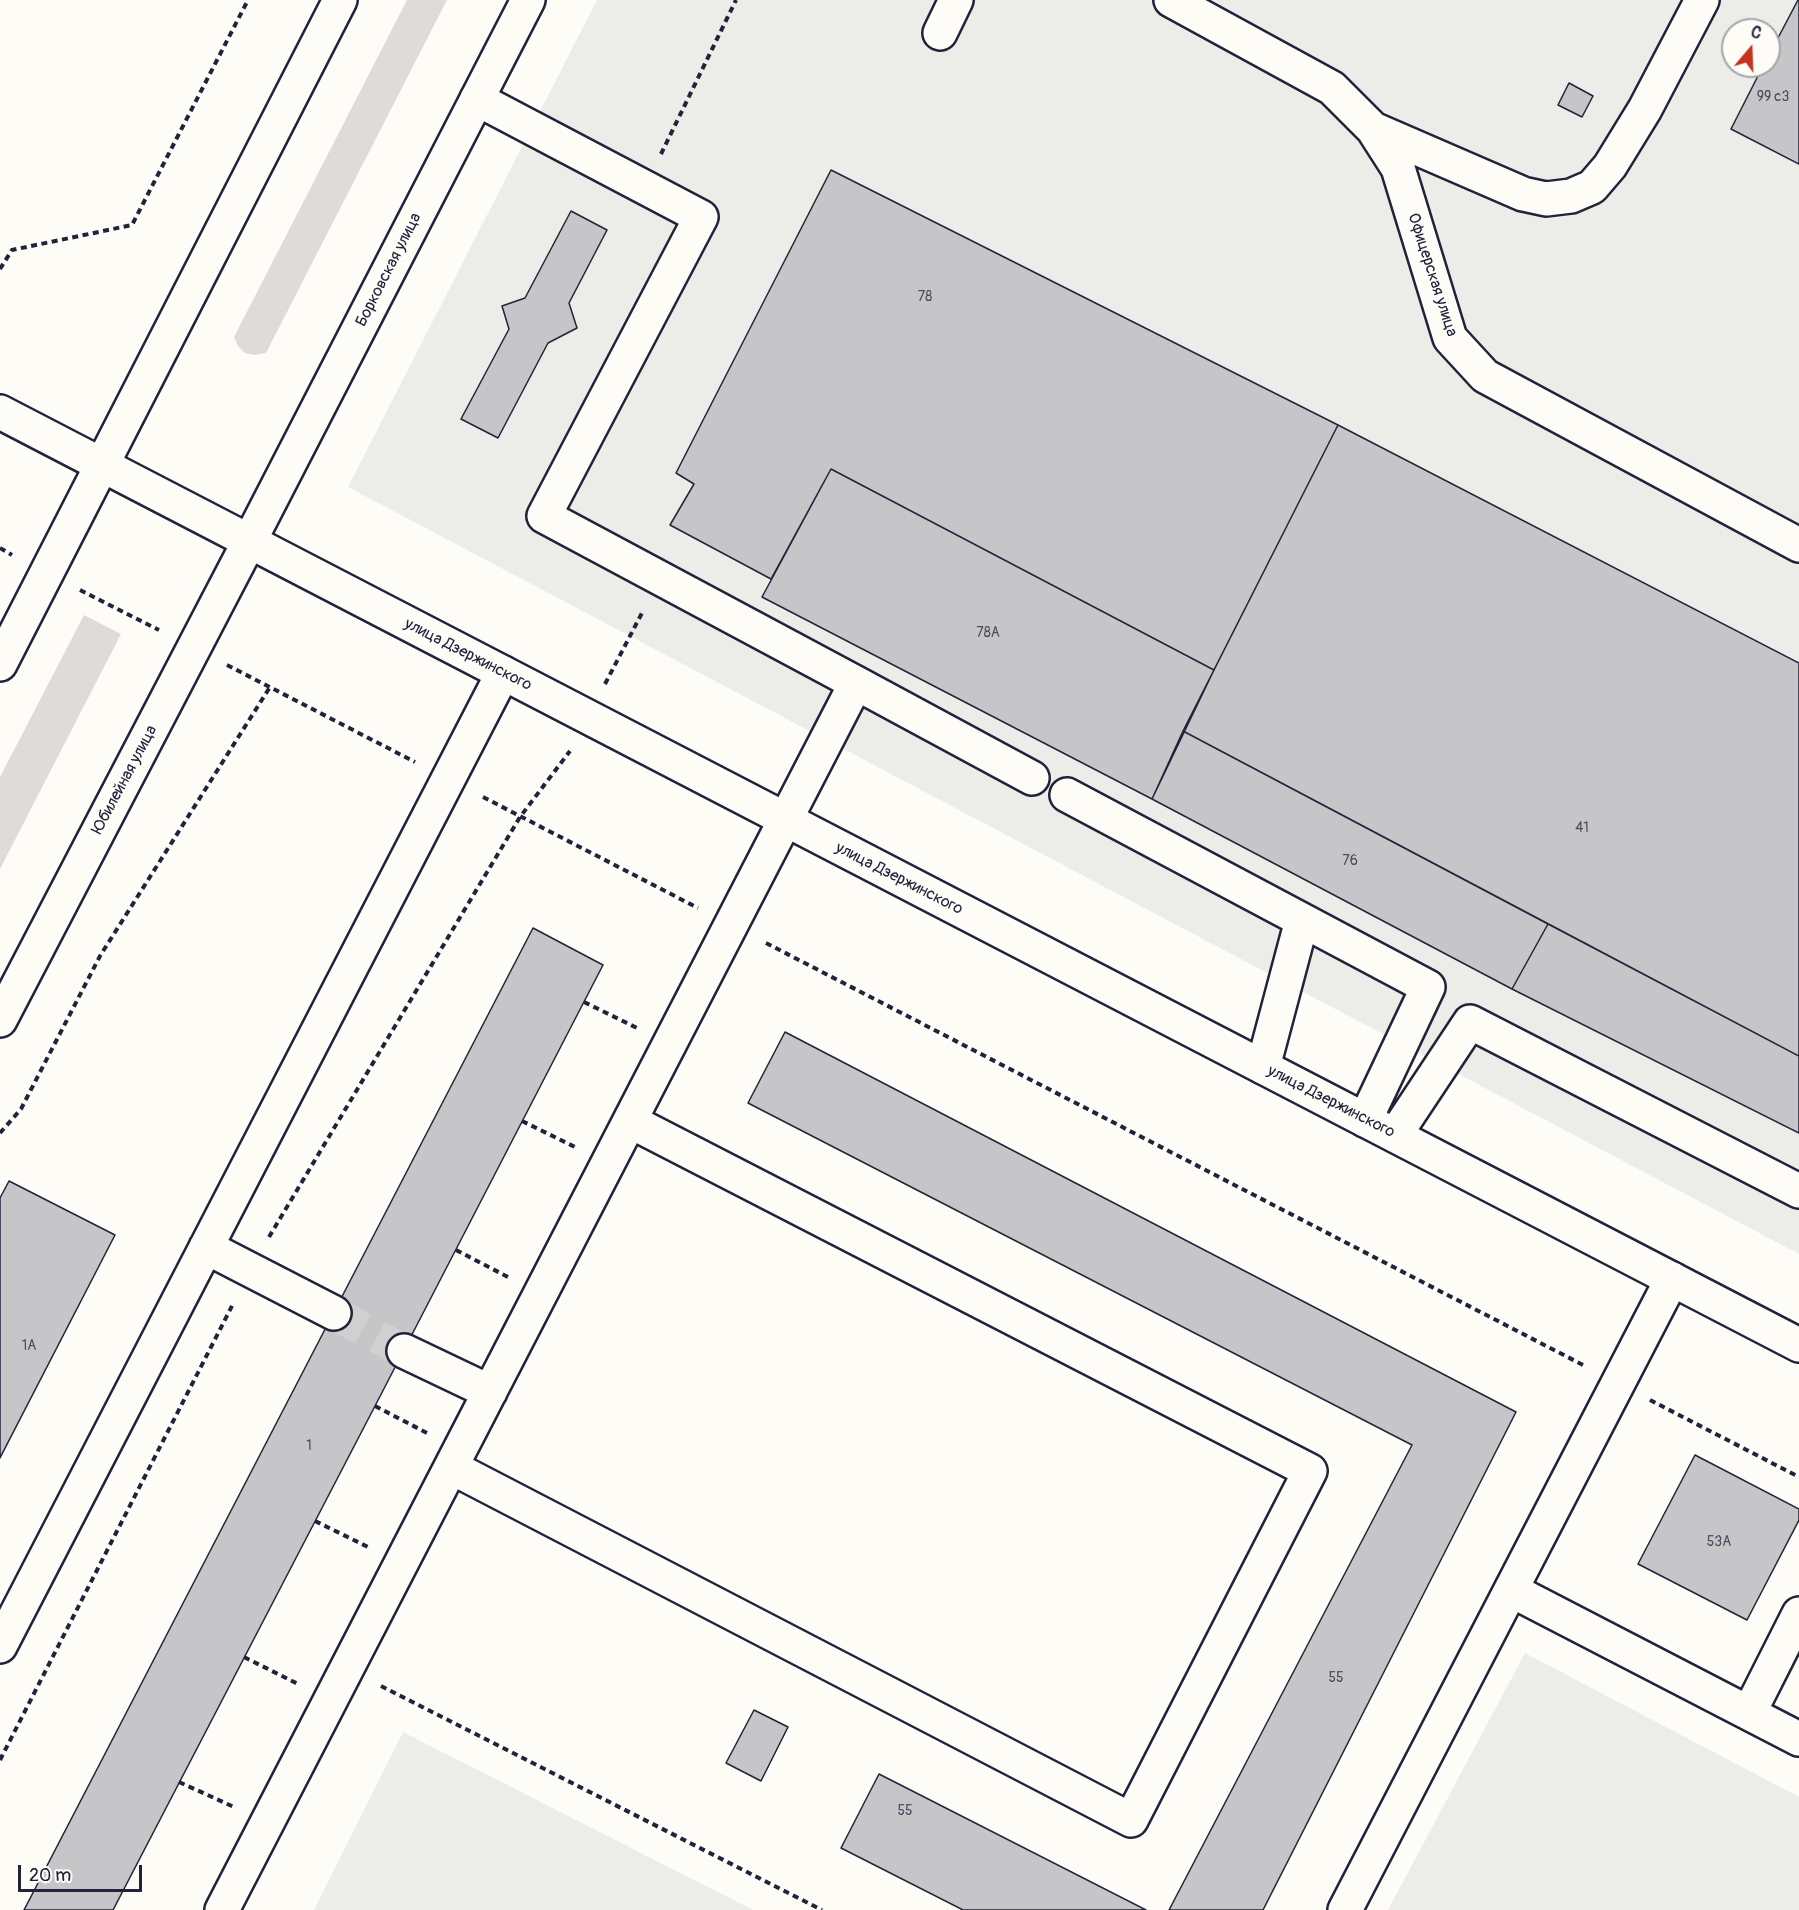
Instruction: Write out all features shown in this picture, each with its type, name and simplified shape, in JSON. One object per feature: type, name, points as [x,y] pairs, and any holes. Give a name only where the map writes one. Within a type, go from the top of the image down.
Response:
[{"type":"main road","points":[[0,664],[340,0]]},
{"type":"main road","name":"Борковская улица","points":[[250,540],[528,0]]},
{"type":"main road","points":[[940,33],[956,0]]},
{"type":"main road","name":"Офицерская улица","points":[[1171,0],[1332,88],[1373,129],[1398,168],[1450,338],[1485,376],[1799,545]]},
{"type":"main road","points":[[1373,129],[1523,194],[1546,199],[1571,196],[1592,187],[1610,166],[1646,109],[1702,0]]},
{"type":"main road","points":[[477,99],[701,217],[544,516],[1032,778]]},
{"type":"main road","name":"улица Дзержинского","points":[[0,412],[1799,1345]]},
{"type":"main road","name":"Юбилейная улица","points":[[0,1020],[250,540]]},
{"type":"main road","points":[[0,1646],[503,673]]},
{"type":"main road","points":[[222,1910],[856,683]]},
{"type":"main road","points":[[1067,795],[1428,987],[1365,1120]]},
{"type":"main road","points":[[1263,1067],[1302,920]]},
{"type":"main road","points":[[1395,1135],[1470,1022],[1799,1191]]},
{"type":"main road","points":[[456,1458],[1131,1820],[1142,1799],[1310,1471],[630,1121]]},
{"type":"main road","points":[[206,1247],[334,1313]]},
{"type":"main road","points":[[1345,1910],[1672,1279]]},
{"type":"main road","points":[[404,1351],[490,1392]]},
{"type":"main road","points":[[1511,1590],[1799,1739]]},
{"type":"main road","points":[[1749,1713],[1799,1614]]},
{"type":"path","points":[[0,268],[12,250],[132,225],[248,0]]},
{"type":"path","points":[[645,187],[735,0]]},
{"type":"path","points":[[0,548],[1799,1477]]},
{"type":"path","points":[[0,1760],[249,1271],[520,817],[568,754],[660,579]]},
{"type":"path","points":[[0,1133],[21,1109],[100,956],[270,687]]},
{"type":"path","points":[[584,1002],[670,1045]]},
{"type":"path","points":[[522,1121],[608,1163]]},
{"type":"path","points":[[456,1251],[541,1293]]},
{"type":"path","points":[[375,1406],[456,1458]]},
{"type":"path","points":[[315,1521],[401,1563]]},
{"type":"path","points":[[244,1657],[330,1701]]},
{"type":"path","points":[[347,1669],[822,1910]]},
{"type":"path","points":[[179,1782],[268,1821]]},
{"type":"shaded area","points":[[407,0],[447,0],[266,353],[254,355],[245,353],[238,346],[234,337]]},
{"type":"shaded area","points":[[597,0],[1799,0],[1799,1254],[348,487]]},
{"type":"shaded area","points":[[84,615],[121,634],[0,869],[0,777]]},
{"type":"shaded area","points":[[1525,1653],[1799,1797],[1799,1910],[1388,1910]]},
{"type":"shaded area","points":[[403,1732],[753,1910],[314,1910]]},
{"type":"building","points":[[1799,0],[1799,164],[1731,129],[1757,78],[1781,78],[1781,32]]},
{"type":"building","points":[[1569,83],[1593,96],[1582,117],[1558,105]]},
{"type":"building","points":[[831,170],[1338,425],[1214,670],[831,469],[771,579],[670,525],[694,484],[676,473]]},
{"type":"building","points":[[571,211],[607,230],[569,303],[577,328],[548,343],[498,438],[461,419],[509,329],[502,306],[525,298]]},
{"type":"building","points":[[1338,425],[1799,663],[1799,1056],[1183,731]]},
{"type":"building","points":[[831,469],[1214,670],[1152,799],[762,597]]},
{"type":"building","points":[[1183,731],[1548,924],[1512,989],[1152,799]]},
{"type":"building","points":[[1548,924],[1799,1056],[1799,1133],[1512,989]]},
{"type":"building","points":[[533,928],[603,965],[375,1406],[113,1910],[24,1910]]},
{"type":"building","points":[[785,1032],[1516,1412],[1263,1910],[1169,1910],[1412,1445],[748,1103]]},
{"type":"building","points":[[9,1181],[115,1235],[0,1458],[0,1198]]},
{"type":"building","points":[[1695,1455],[1799,1509],[1799,1520],[1747,1620],[1638,1564]]},
{"type":"building","points":[[754,1710],[788,1727],[761,1781],[726,1763]]},
{"type":"building","points":[[879,1774],[1146,1910],[963,1910],[841,1848]]},
{"type":"tunnel","points":[[334,1313],[404,1351]]}]
